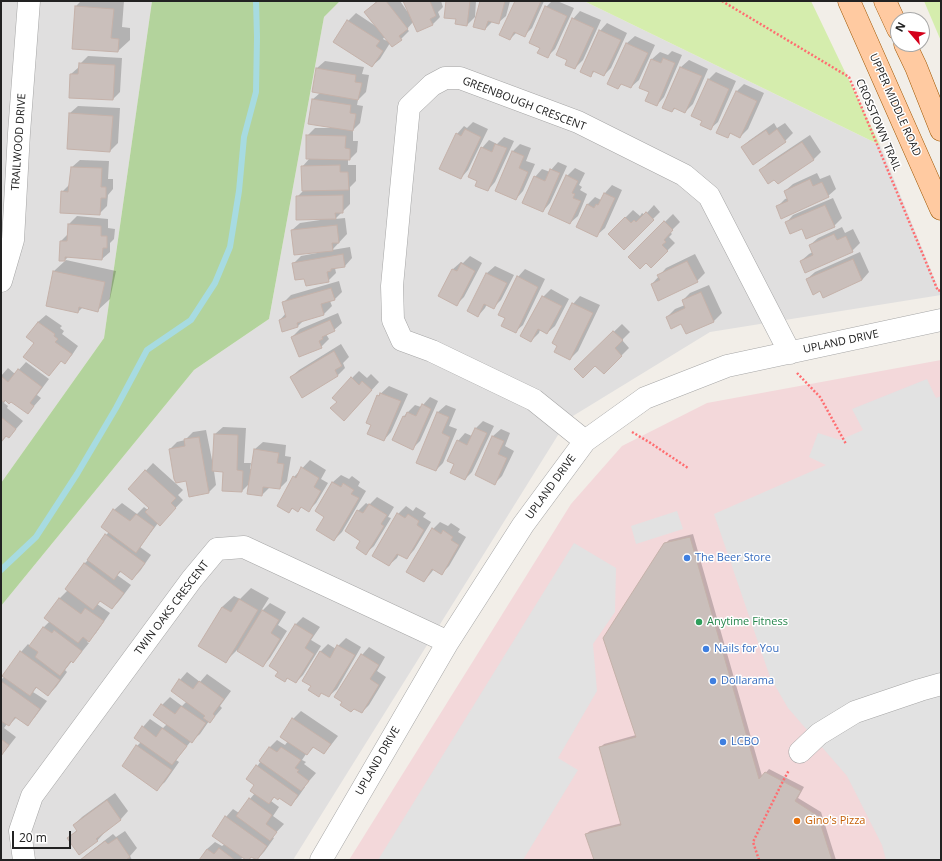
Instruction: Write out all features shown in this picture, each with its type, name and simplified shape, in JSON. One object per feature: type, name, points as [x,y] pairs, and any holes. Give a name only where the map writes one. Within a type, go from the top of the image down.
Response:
[{"type":"main road","name":"UPPER MIDDLE ROAD","points":[[849,1],[941,209]]},
{"type":"main road","points":[[885,1],[890,12]]},
{"type":"main road","points":[[909,52],[941,130]]},
{"type":"street","name":"TRAILWOOD DRIVE","points":[[1,281],[13,240],[10,129],[29,1]]},
{"type":"street","name":"GREENBOUGH CRESCENT","points":[[585,441],[534,400],[432,351],[402,340],[393,320],[392,286],[409,107],[432,85],[445,78],[460,78],[578,122],[684,175],[709,196],[790,353]]},
{"type":"street","name":"UPLAND DRIVE","points":[[321,860],[448,642],[523,525],[585,441],[645,398],[727,366],[941,320]]},
{"type":"street","name":"TWIN OAKS CRESCENT","points":[[24,860],[20,831],[32,796],[192,579],[217,550],[244,548],[448,642]]},
{"type":"street","points":[[800,752],[819,734],[855,712],[941,684]]},
{"type":"path","name":"CROSSTOWN TRAIL","points":[[722,1],[849,76],[938,291],[941,290]]},
{"type":"path","points":[[797,373],[820,397],[846,444]]},
{"type":"path","points":[[612,421],[649,442],[688,468]]},
{"type":"path","points":[[759,860],[753,842],[782,781],[800,752]]},
{"type":"shaded area","points":[[1,1],[152,1],[104,338],[1,483]]},
{"type":"shaded area","points":[[340,1],[584,1],[880,145],[941,295],[710,332],[568,419],[293,860],[1,860],[1,606],[194,370],[269,319],[324,17]]},
{"type":"shaded area","points":[[941,360],[941,860],[349,860],[571,504],[622,446],[707,403]]},
{"type":"shaded area","points":[[927,379],[936,398],[941,396],[941,860],[886,860],[882,845],[847,776],[788,708],[770,677],[714,514],[826,465],[809,457],[818,433],[840,440],[863,430],[852,409]]},
{"type":"shaded area","points":[[677,511],[683,529],[636,544],[631,526]]},
{"type":"shaded area","points":[[574,543],[616,568],[615,612],[593,644],[597,691],[558,758],[578,770],[523,860],[378,860]]},
{"type":"green space","points":[[152,1],[340,1],[324,17],[269,319],[194,370],[1,606],[1,483],[104,338]]},
{"type":"green space","points":[[584,1],[811,1],[880,145]]},
{"type":"green space","points":[[924,1],[941,1],[941,41],[930,12]]},
{"type":"building","points":[[378,1],[386,1],[408,29],[399,36],[402,40],[392,47],[364,12]]},
{"type":"building","points":[[403,1],[430,1],[436,16],[430,19],[433,25],[417,32]]},
{"type":"building","points":[[446,1],[470,1],[467,26],[455,24],[456,19],[444,18]]},
{"type":"building","points":[[480,1],[505,1],[499,24],[488,21],[485,30],[473,27]]},
{"type":"building","points":[[515,1],[541,1],[525,37],[514,32],[510,40],[499,35]]},
{"type":"building","points":[[75,6],[114,9],[111,38],[119,39],[118,52],[72,49]]},
{"type":"building","points":[[545,6],[567,16],[548,58],[537,53],[540,48],[529,43]]},
{"type":"building","points":[[572,18],[594,28],[575,69],[565,65],[567,60],[556,55]]},
{"type":"building","points":[[347,20],[380,41],[376,46],[383,51],[372,67],[333,42]]},
{"type":"building","points":[[599,30],[621,40],[604,76],[593,71],[591,77],[580,72]]},
{"type":"building","points":[[626,43],[648,53],[631,88],[621,84],[618,89],[607,84]]},
{"type":"building","points":[[663,58],[675,63],[657,106],[645,101],[649,92],[639,88],[651,59],[661,63]]},
{"type":"building","points":[[79,63],[115,65],[113,100],[69,98],[70,74],[78,74]]},
{"type":"building","points":[[680,67],[702,76],[685,113],[674,108],[672,112],[662,108]]},
{"type":"building","points":[[316,68],[356,75],[355,82],[362,83],[358,100],[312,92]]},
{"type":"building","points":[[708,79],[729,89],[711,130],[700,125],[702,121],[691,116]]},
{"type":"building","points":[[736,91],[757,101],[740,138],[730,133],[728,138],[716,133]]},
{"type":"building","points":[[312,99],[351,105],[350,113],[356,114],[353,131],[308,124]]},
{"type":"building","points":[[69,113],[113,116],[110,152],[67,149]]},
{"type":"building","points":[[465,129],[481,137],[461,179],[439,169],[456,133],[461,136]]},
{"type":"building","points":[[777,129],[786,142],[753,165],[741,147],[766,130],[769,135]]},
{"type":"building","points":[[306,135],[346,136],[345,148],[350,149],[350,160],[306,159]]},
{"type":"building","points":[[802,142],[814,160],[778,184],[774,180],[768,184],[759,170]]},
{"type":"building","points":[[495,144],[507,148],[488,191],[475,186],[477,181],[468,177],[481,147],[492,152]]},
{"type":"building","points":[[512,151],[524,156],[519,168],[528,172],[516,200],[495,191]]},
{"type":"building","points":[[340,165],[340,172],[348,172],[349,190],[302,191],[301,166]]},
{"type":"building","points":[[71,167],[102,168],[101,187],[106,187],[106,198],[101,198],[100,215],[60,213],[61,191],[68,192]]},
{"type":"building","points":[[550,169],[560,173],[543,212],[522,203],[534,176],[545,181]]},
{"type":"building","points":[[566,175],[578,181],[572,193],[575,194],[573,198],[581,201],[570,224],[548,214]]},
{"type":"building","points":[[810,179],[813,186],[822,182],[829,197],[781,219],[776,206],[788,201],[784,191]]},
{"type":"building","points":[[604,193],[615,198],[597,237],[576,227],[587,204],[594,208],[596,204],[598,205]]},
{"type":"building","points":[[343,195],[343,213],[335,213],[336,219],[296,220],[296,196]]},
{"type":"building","points":[[825,205],[835,227],[806,239],[802,229],[790,234],[785,222]]},
{"type":"building","points":[[646,212],[654,220],[624,250],[608,234],[625,217],[631,223],[634,220],[636,222]]},
{"type":"building","points":[[664,221],[673,230],[664,240],[666,242],[662,245],[668,251],[651,268],[646,263],[640,269],[628,257]]},
{"type":"building","points":[[68,224],[101,226],[101,236],[107,236],[107,248],[103,248],[102,260],[65,257],[65,261],[59,261],[60,241],[67,241]]},
{"type":"building","points":[[337,225],[339,243],[332,243],[333,251],[294,255],[291,230]]},
{"type":"building","points":[[834,234],[837,240],[846,236],[853,252],[805,273],[800,261],[813,255],[809,245]]},
{"type":"building","points":[[343,254],[345,267],[331,269],[331,271],[327,272],[329,282],[306,286],[304,279],[295,280],[292,263]]},
{"type":"building","points":[[853,259],[862,280],[823,298],[820,291],[813,295],[806,279]]},
{"type":"building","points":[[687,261],[698,282],[658,301],[651,284],[660,280],[657,275]]},
{"type":"building","points":[[461,263],[475,271],[457,306],[438,296],[452,269],[457,271]]},
{"type":"building","points":[[53,271],[105,282],[98,312],[79,307],[78,313],[46,306]]},
{"type":"building","points":[[486,273],[507,283],[494,309],[484,304],[478,317],[467,311]]},
{"type":"building","points":[[517,276],[538,287],[516,333],[501,326],[505,318],[498,315]]},
{"type":"building","points":[[331,288],[335,300],[321,304],[324,315],[297,323],[298,327],[282,332],[279,320],[286,317],[282,302]]},
{"type":"building","points":[[701,292],[714,322],[686,334],[681,324],[671,329],[666,317],[685,308],[682,300]]},
{"type":"building","points":[[542,296],[562,306],[547,334],[538,329],[531,342],[520,336]]},
{"type":"building","points":[[572,303],[593,313],[570,360],[554,352],[557,346],[552,343]]},
{"type":"building","points":[[330,320],[335,331],[322,337],[323,339],[319,341],[322,348],[299,357],[291,337]]},
{"type":"building","points":[[38,322],[55,334],[54,336],[58,339],[55,342],[72,354],[65,364],[61,361],[49,376],[23,357],[34,343],[26,337]]},
{"type":"building","points":[[613,331],[623,340],[615,348],[622,356],[604,374],[595,366],[583,378],[574,369]]},
{"type":"building","points":[[334,351],[342,366],[335,370],[338,376],[302,398],[290,377]]},
{"type":"building","points":[[18,369],[42,387],[30,403],[34,406],[28,414],[11,402],[9,404],[5,400],[4,402],[1,400],[1,376],[8,382]]},
{"type":"building","points":[[351,377],[359,385],[362,381],[372,390],[344,421],[330,408],[337,402],[332,398]]},
{"type":"building","points":[[380,393],[401,401],[384,441],[367,434],[371,425],[366,423],[377,395],[379,396]]},
{"type":"building","points":[[422,404],[431,409],[413,450],[392,440],[403,416],[405,417],[407,412],[416,416]]},
{"type":"building","points":[[437,412],[449,417],[442,433],[450,437],[436,471],[416,463]]},
{"type":"building","points":[[1,417],[16,429],[9,438],[6,436],[1,442]]},
{"type":"building","points":[[475,428],[487,433],[465,480],[450,473],[454,464],[447,461],[457,440],[467,445]]},
{"type":"building","points":[[214,434],[238,435],[237,470],[243,471],[242,492],[222,491],[223,472],[212,471]]},
{"type":"building","points":[[492,436],[504,441],[498,454],[507,458],[495,485],[475,475]]},
{"type":"building","points":[[199,437],[209,493],[189,497],[186,481],[176,483],[174,479],[169,449],[185,446],[184,439]]},
{"type":"building","points":[[254,449],[279,453],[277,463],[284,464],[280,489],[263,487],[262,496],[247,494]]},
{"type":"building","points":[[301,467],[319,478],[314,487],[321,491],[309,512],[301,507],[298,512],[292,508],[289,513],[277,506],[293,476],[296,478]]},
{"type":"building","points":[[145,470],[176,498],[171,503],[176,508],[160,526],[145,512],[149,508],[128,489]]},
{"type":"building","points":[[332,482],[341,487],[343,483],[354,490],[351,494],[359,498],[334,541],[316,530],[324,517],[315,511]]},
{"type":"building","points":[[369,504],[387,515],[381,524],[384,526],[366,555],[356,548],[360,541],[345,531],[357,510],[363,513]]},
{"type":"building","points":[[113,509],[130,521],[136,514],[154,527],[136,553],[101,527]]},
{"type":"building","points":[[397,513],[405,518],[408,514],[419,521],[417,525],[424,530],[407,559],[397,554],[389,566],[372,556]]},
{"type":"building","points":[[432,528],[441,534],[443,530],[453,537],[451,540],[459,545],[442,575],[432,569],[424,582],[406,572]]},
{"type":"building","points":[[105,534],[145,563],[132,580],[120,571],[114,580],[87,560]]},
{"type":"building","points":[[690,537],[759,779],[765,772],[801,791],[795,801],[818,816],[832,860],[594,860],[585,834],[621,825],[599,747],[636,737],[603,638],[664,543]]},
{"type":"building","points":[[84,563],[124,593],[112,609],[100,601],[93,610],[65,589]]},
{"type":"building","points":[[59,598],[81,614],[85,608],[104,621],[89,642],[83,637],[78,643],[44,618]]},
{"type":"building","points":[[239,599],[258,610],[226,663],[198,646],[222,607],[231,612]]},
{"type":"building","points":[[262,610],[279,620],[271,633],[280,639],[263,667],[237,651]]},
{"type":"building","points":[[295,624],[313,635],[305,648],[314,654],[296,683],[287,678],[285,682],[275,676],[278,672],[269,666]]},
{"type":"building","points":[[43,627],[52,633],[54,630],[82,651],[73,663],[71,661],[60,676],[35,657],[38,652],[29,646]]},
{"type":"building","points":[[337,645],[355,655],[329,697],[321,693],[319,697],[308,690],[311,686],[302,681],[320,651],[330,658]]},
{"type":"building","points":[[20,651],[60,680],[48,696],[36,687],[30,696],[2,676]]},
{"type":"building","points":[[361,654],[379,665],[370,679],[379,685],[362,713],[354,709],[351,712],[340,705],[342,702],[334,697]]},
{"type":"building","points":[[179,679],[193,689],[199,681],[224,699],[213,714],[215,716],[210,723],[203,718],[205,716],[171,691]]},
{"type":"building","points":[[1,681],[40,709],[28,726],[15,717],[9,726],[1,721]]},
{"type":"building","points":[[161,704],[175,714],[181,706],[206,723],[192,743],[153,715]]},
{"type":"building","points":[[292,718],[331,744],[324,754],[313,747],[307,755],[280,737]]},
{"type":"building","points":[[142,726],[156,737],[162,728],[187,746],[172,765],[134,738]]},
{"type":"building","points":[[1,739],[9,745],[1,756]]},
{"type":"building","points":[[136,745],[172,770],[157,791],[122,766]]},
{"type":"building","points":[[269,747],[277,752],[281,747],[301,760],[295,768],[299,770],[297,772],[309,781],[301,791],[259,761]]},
{"type":"building","points":[[256,765],[298,795],[291,806],[279,798],[278,800],[274,797],[269,804],[250,791],[254,785],[246,779]]},
{"type":"building","points":[[249,798],[272,815],[266,824],[277,832],[270,841],[236,816]]},
{"type":"building","points":[[107,800],[121,820],[96,839],[98,841],[79,855],[67,838],[77,831],[73,825]]},
{"type":"building","points":[[225,816],[267,846],[257,860],[251,857],[249,860],[246,860],[212,836]]},
{"type":"building","points":[[117,838],[130,857],[126,860],[80,860],[105,841],[108,844]]},
{"type":"building","points":[[219,848],[235,860],[199,860],[207,849],[214,854]]},
{"type":"waterway","points":[[1,570],[36,537],[77,474],[116,408],[147,350],[191,320],[215,283],[230,247],[239,191],[244,137],[256,92],[256,1]]},
{"type":"place","name":"The Beer Store","points":[[687,558]]},
{"type":"place","name":"Anytime Fitness","points":[[699,622]]},
{"type":"place","name":"Nails for You","points":[[706,649]]},
{"type":"place","name":"Dollarama","points":[[713,681]]},
{"type":"place","name":"LCBO","points":[[723,742]]},
{"type":"place","name":"Gino's Pizza","points":[[797,821]]}]
